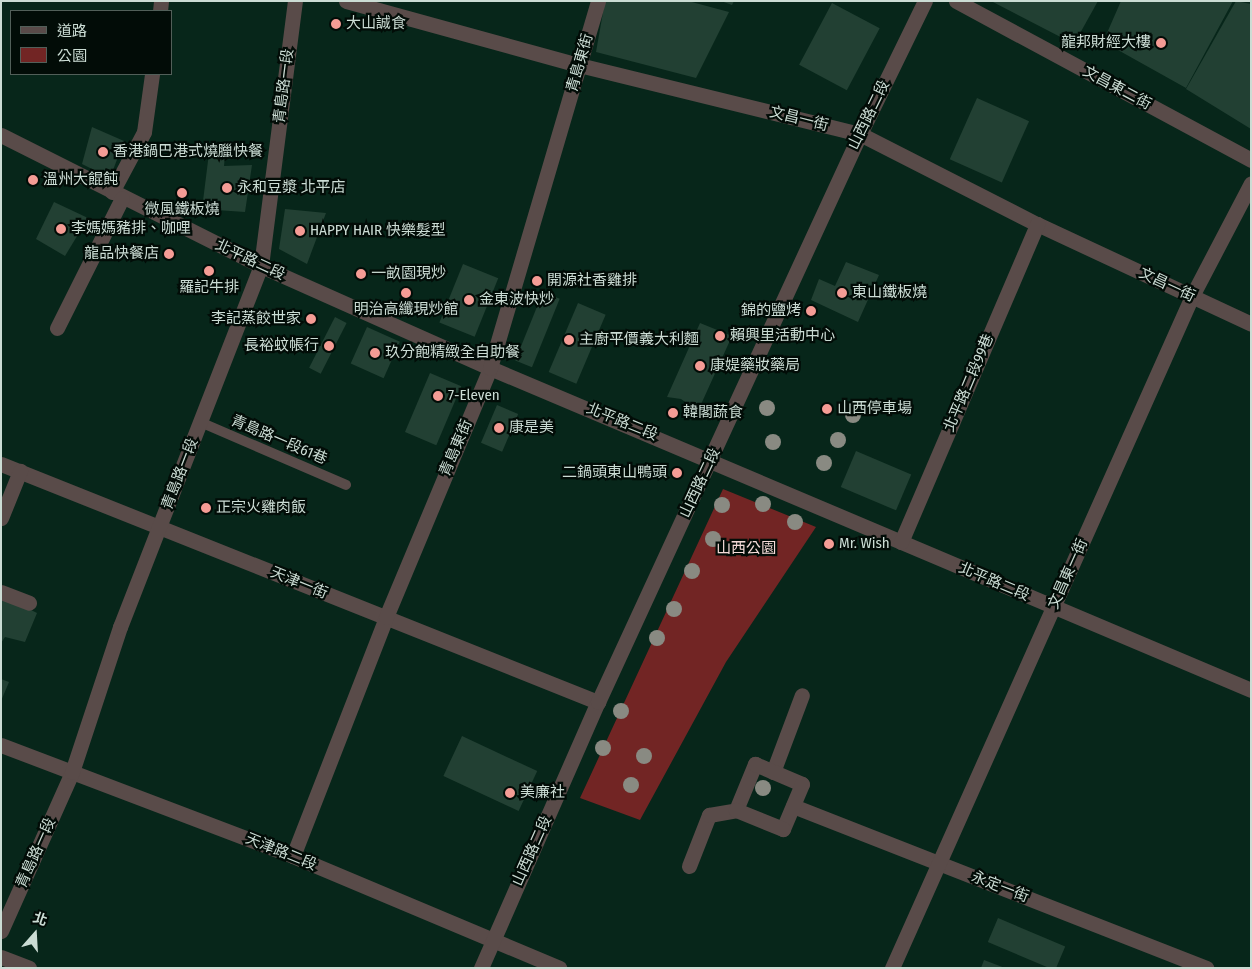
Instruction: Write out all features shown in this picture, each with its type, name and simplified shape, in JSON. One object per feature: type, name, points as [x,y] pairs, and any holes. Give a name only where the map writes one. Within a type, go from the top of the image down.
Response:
[{"type":"street","name":"青島路一段","points":[[1,931],[72,772],[120,626],[261,266],[295,1]]},
{"type":"street","name":"文昌一街","points":[[346,1],[579,65],[860,134],[1037,224],[1251,324]]},
{"type":"street","name":"青島東街","points":[[293,856],[386,617],[490,368],[598,1]]},
{"type":"street","name":"山西路二段","points":[[481,968],[598,702],[860,134],[925,1]]},
{"type":"street","name":"文昌東二街","points":[[956,1],[1251,160]]},
{"type":"street","points":[[57,328],[144,132],[152,75]]},
{"type":"street","name":"北平路二段","points":[[1,135],[261,266],[490,368],[711,459],[1053,608],[1251,690]]},
{"type":"street","name":"文昌東一街","points":[[892,968],[1192,296],[1251,183]]},
{"type":"street","name":"北平路二段99巷","points":[[901,542],[1037,224]]},
{"type":"street","name":"天津一街","points":[[1,464],[598,702]]},
{"type":"street","points":[[1,518],[20,471]]},
{"type":"street","points":[[1,592],[30,603]]},
{"type":"street","points":[[773,772],[802,695]]},
{"type":"street","name":"天津路二段","points":[[1,745],[293,856],[559,968]]},
{"type":"street","points":[[689,866],[709,815],[736,810],[783,829],[802,784],[756,764],[736,810]]},
{"type":"street","name":"永定一街","points":[[793,806],[1206,968]]},
{"type":"street","points":[[1,957],[29,968]]},
{"type":"lane","name":"青島路一段61巷","points":[[200,422],[346,485]]},
{"type":"green space","name":"山西公園","points":[[723,489],[816,527],[726,662],[640,820],[580,798]]},
{"type":"building","points":[[605,1],[688,1],[729,12],[696,78],[596,52]]},
{"type":"building","points":[[721,1],[734,1],[732,5]]},
{"type":"building","points":[[991,1],[1098,1],[1074,44]]},
{"type":"building","name":"龍邦財經大樓","points":[[1121,1],[1233,1],[1186,88],[1109,45],[1111,36],[1107,33]]},
{"type":"building","points":[[1236,1],[1251,4],[1251,129],[1186,89]]},
{"type":"building","points":[[832,3],[880,28],[847,90],[799,65]]},
{"type":"building","points":[[977,98],[1029,121],[1002,182],[950,159]]},
{"type":"building","name":"香港鍋巴港式燒臘快餐","points":[[92,127],[124,141],[110,178],[82,164]]},
{"type":"building","name":"永和豆漿 北平店","points":[[210,145],[226,146],[224,166],[252,165],[245,212],[202,209]]},
{"type":"building","name":"李媽媽豬排、咖哩","points":[[54,202],[88,218],[65,256],[36,239]]},
{"type":"building","name":"HAPPY HAIR 快樂髮型","points":[[285,209],[326,213],[307,264],[279,249]]},
{"type":"building","name":"東山鐵板燒","points":[[846,262],[879,275],[858,322],[811,300],[819,279],[835,286]]},
{"type":"building","name":"金東波快炒","points":[[463,264],[498,278],[475,337],[439,322]]},
{"type":"building","name":"主廚平價義大利麵","points":[[543,292],[560,299],[532,367],[515,361]]},
{"type":"building","points":[[578,303],[606,315],[576,384],[549,372]]},
{"type":"building","name":"長裕蚊帳行","points":[[335,317],[347,323],[321,374],[309,368]]},
{"type":"building","name":"康媞藥妝藥局","points":[[700,323],[732,336],[698,411],[681,399],[667,397]]},
{"type":"building","name":"玖分飽精緻全自助餐","points":[[367,327],[400,342],[384,378],[351,364]]},
{"type":"building","points":[[430,373],[461,386],[436,445],[405,432]]},
{"type":"building","name":"康是美","points":[[497,405],[518,414],[502,452],[481,443]]},
{"type":"building","points":[[856,451],[911,474],[896,510],[841,487]]},
{"type":"building","points":[[1,595],[37,613],[25,642],[5,637],[1,643]]},
{"type":"building","points":[[1,679],[9,682],[1,701]]},
{"type":"building","points":[[462,736],[537,771],[519,811],[443,776]]},
{"type":"building","points":[[998,918],[1065,947],[1056,968],[1049,968],[988,942]]},
{"type":"building","points":[[984,960],[1005,968],[981,968]]},
{"type":"place","name":"大山誠食","points":[[336,24]]},
{"type":"place","name":"龍邦財經大樓","points":[[1161,43]]},
{"type":"place","name":"香港鍋巴港式燒臘快餐","points":[[103,152]]},
{"type":"place","name":"溫州大餛飩","points":[[33,180]]},
{"type":"place","name":"永和豆漿 北平店","points":[[227,188]]},
{"type":"place","name":"微風鐵板燒","points":[[182,193]]},
{"type":"place","name":"李媽媽豬排、咖哩","points":[[61,229]]},
{"type":"place","name":"HAPPY HAIR 快樂髮型","points":[[300,231]]},
{"type":"place","name":"龍品快餐店","points":[[169,254]]},
{"type":"place","name":"羅記牛排","points":[[209,271]]},
{"type":"place","name":"一畝園現炒","points":[[361,274]]},
{"type":"place","name":"開源社香雞排","points":[[537,281]]},
{"type":"place","name":"明治高纖現炒館","points":[[406,293]]},
{"type":"place","name":"東山鐵板燒","points":[[842,293]]},
{"type":"place","name":"金東波快炒","points":[[469,300]]},
{"type":"place","name":"錦的鹽烤","points":[[811,311]]},
{"type":"place","name":"李記蒸餃世家","points":[[311,319]]},
{"type":"place","name":"賴興里活動中心","points":[[720,336]]},
{"type":"place","name":"主廚平價義大利麵","points":[[569,340]]},
{"type":"place","name":"長裕蚊帳行","points":[[329,346]]},
{"type":"place","name":"玖分飽精緻全自助餐","points":[[375,353]]},
{"type":"place","name":"康媞藥妝藥局","points":[[700,366]]},
{"type":"place","name":"7-Eleven","points":[[438,396]]},
{"type":"place","name":"山西停車場","points":[[827,409]]},
{"type":"place","name":"韓閣蔬食","points":[[673,413]]},
{"type":"place","name":"康是美","points":[[499,428]]},
{"type":"place","name":"二鍋頭東山鴨頭","points":[[677,473]]},
{"type":"place","name":"正宗火雞肉飯","points":[[206,508]]},
{"type":"place","name":"Mr. Wish","points":[[829,544]]},
{"type":"place","name":"美廉社","points":[[510,793]]}]
